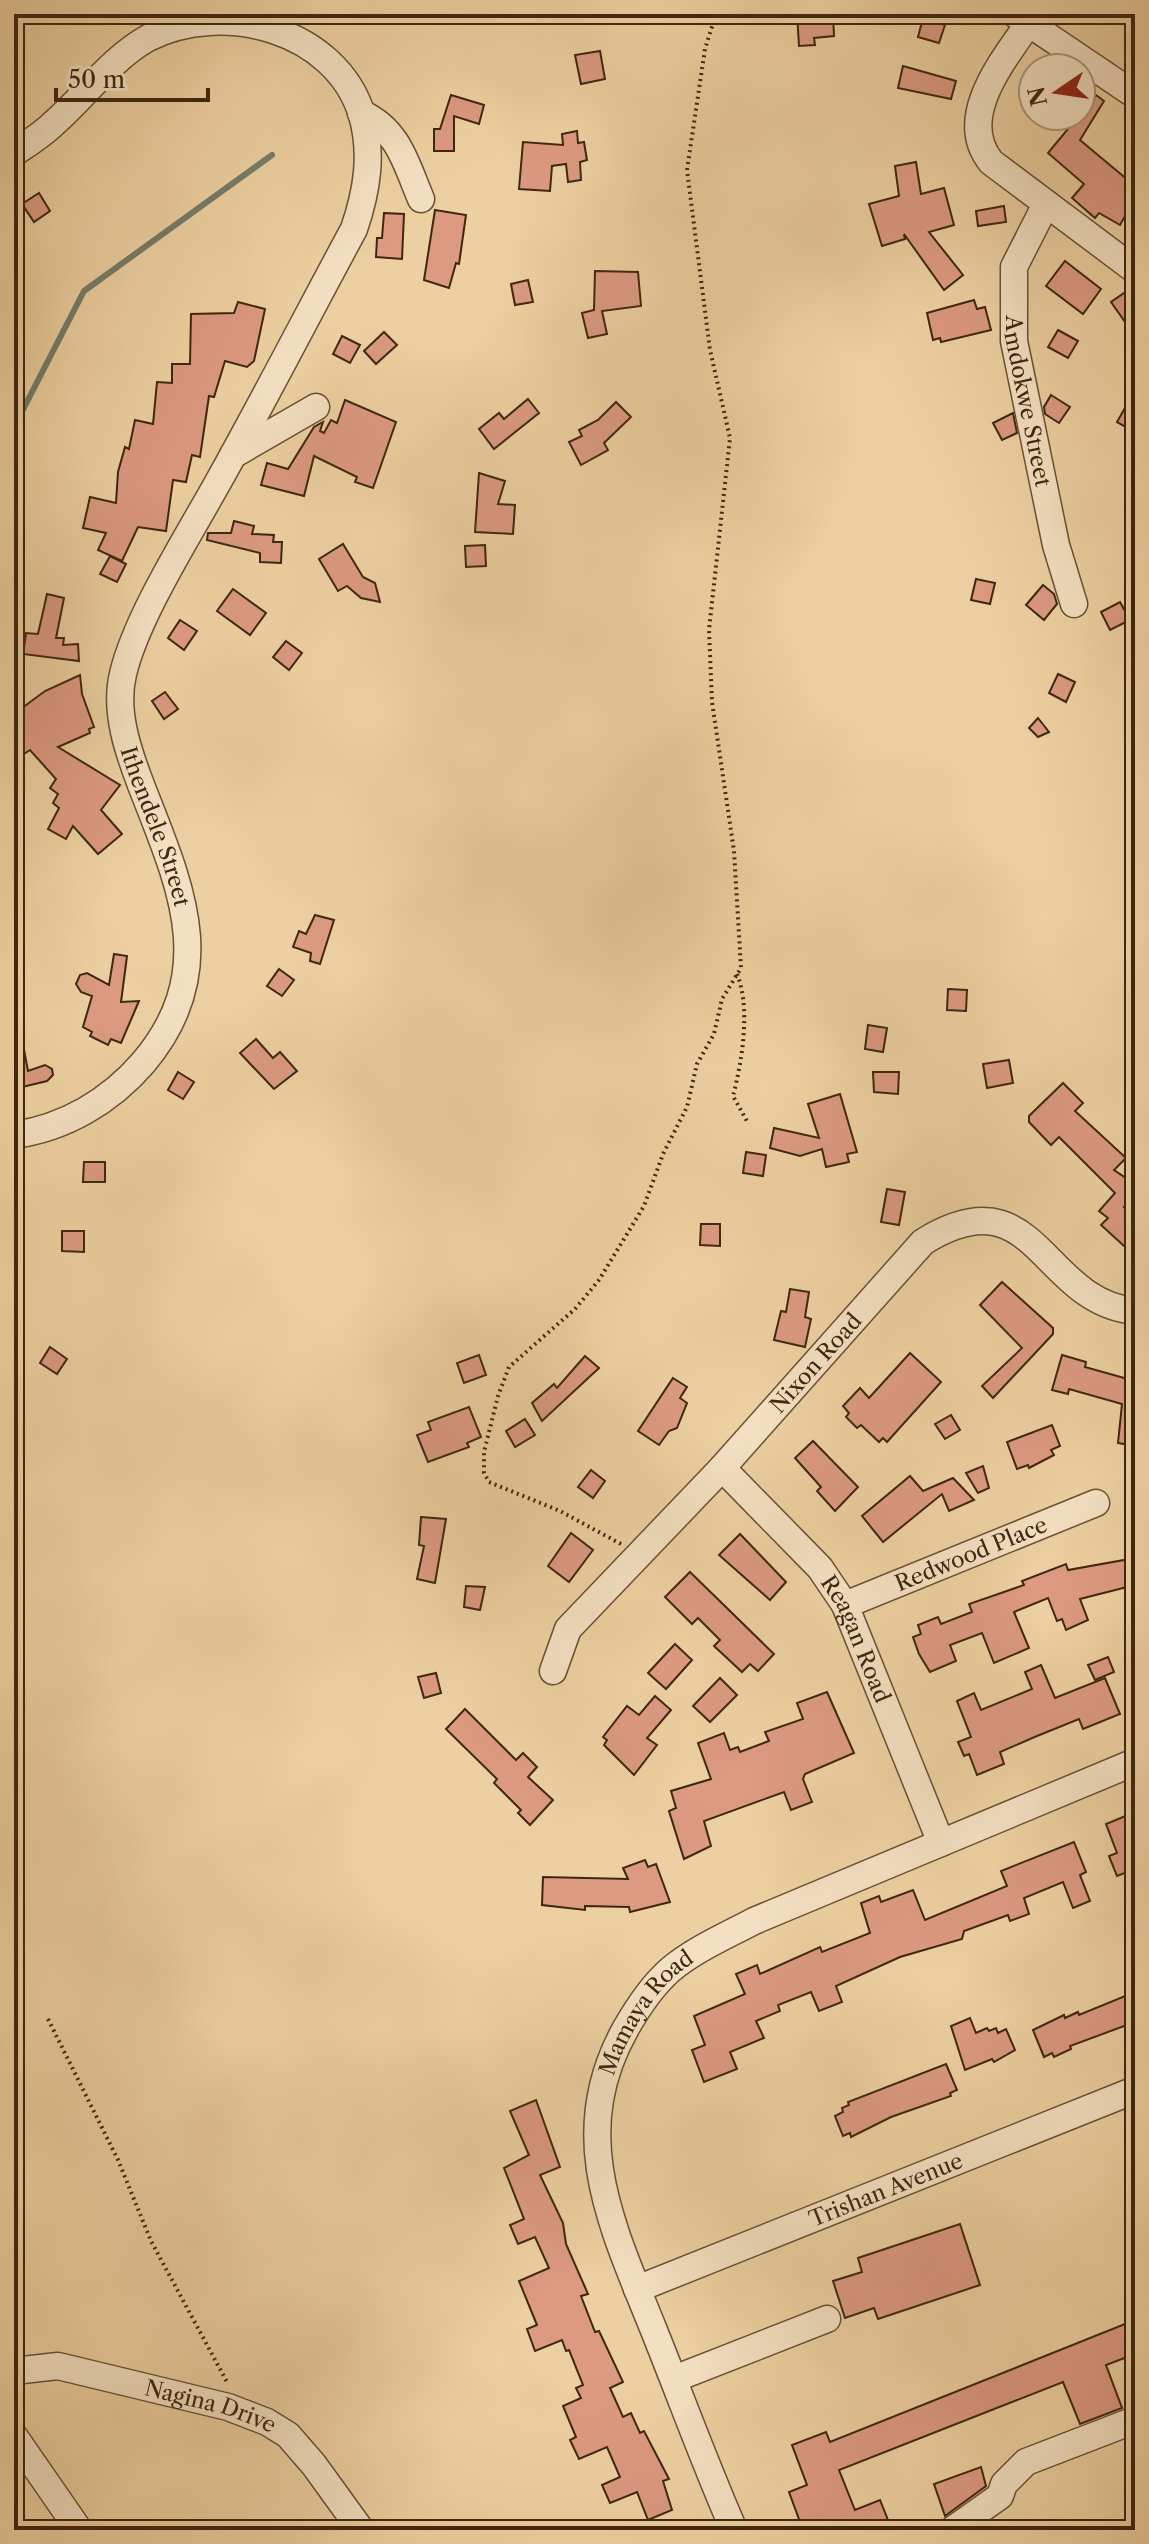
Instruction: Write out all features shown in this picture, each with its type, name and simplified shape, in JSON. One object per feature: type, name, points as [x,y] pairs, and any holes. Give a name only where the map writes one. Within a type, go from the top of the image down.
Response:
[{"type":"street","points":[[1135,95],[1026,17],[979,108],[977,137],[991,162],[1135,270]]},
{"type":"street","name":"Ithendele Street","points":[[14,153],[51,126],[121,58],[149,38],[181,25],[226,21],[275,27],[305,43],[329,64],[361,113],[368,165],[366,193],[354,229],[134,640],[122,675],[120,709],[129,755],[186,912],[188,951],[182,993],[151,1053],[126,1082],[72,1118],[14,1135]]},
{"type":"street","name":"Ithendele Street","points":[[361,113],[389,130],[399,145],[421,199]]},
{"type":"street","name":"Amdokwe Street","points":[[1046,204],[1014,267],[1014,341],[1056,545],[1074,604]]},
{"type":"street","points":[[233,455],[316,407]]},
{"type":"street","name":"Nixon Road","points":[[553,1671],[568,1629],[722,1468],[923,1242],[948,1226],[983,1220],[1016,1229],[1101,1302],[1135,1311]]},
{"type":"street","name":"Reagan Road","points":[[722,1468],[820,1568],[845,1605],[941,1843]]},
{"type":"street","name":"Redwood Place","points":[[845,1605],[1096,1503]]},
{"type":"street","name":"Mamaya Road","points":[[734,2530],[616,2237],[599,2178],[595,2142],[609,2067],[635,2012],[657,1983],[697,1951],[754,1921],[1135,1762]]},
{"type":"street","name":"Trishan Avenue","points":[[637,2289],[1135,2090]]},
{"type":"street","points":[[674,2379],[827,2319]]},
{"type":"street","name":"Nagina Drive","points":[[14,2371],[58,2366],[267,2422],[288,2435],[361,2530]]},
{"type":"street","points":[[952,2530],[1000,2496],[1004,2484],[1026,2462],[1135,2420]]},
{"type":"street","points":[[14,2436],[79,2530]]},
{"type":"path","points":[[637,1554],[560,1511],[489,1482],[484,1473],[484,1452],[509,1367],[591,1290],[644,1206],[663,1154],[687,1107],[697,1064],[714,1034],[722,999],[741,968],[734,851],[712,702],[709,630],[730,438],[710,350],[687,170],[705,49],[716,14]]},
{"type":"path","points":[[737,974],[746,1018],[740,1046],[741,1064],[733,1096],[748,1123]]},
{"type":"path","points":[[48,2019],[118,2160],[151,2241],[245,2414]]},
{"type":"building","points":[[797,14],[833,14],[834,36],[814,38],[815,45],[799,46]]},
{"type":"building","points":[[923,18],[945,25],[939,43],[918,37]]},
{"type":"building","points":[[600,51],[605,79],[581,84],[575,55]]},
{"type":"building","points":[[903,66],[956,81],[951,99],[898,88]]},
{"type":"building","points":[[451,95],[484,105],[479,124],[454,116],[454,151],[434,151],[434,129],[440,129]]},
{"type":"building","points":[[1097,96],[1104,101],[1097,112]]},
{"type":"building","points":[[577,131],[578,143],[584,142],[587,160],[580,162],[581,180],[568,182],[566,164],[552,166],[550,191],[519,189],[523,142],[563,145],[562,134]]},
{"type":"building","points":[[1065,132],[1085,132],[1080,140],[1135,186],[1135,198],[1120,225],[1099,213],[1095,218],[1072,198],[1084,184],[1048,153]]},
{"type":"building","points":[[916,162],[921,194],[944,188],[954,225],[929,232],[963,275],[944,290],[904,234],[905,239],[882,246],[869,204],[899,196],[895,166]]},
{"type":"building","points":[[39,193],[50,211],[34,222],[22,204]]},
{"type":"building","points":[[1004,206],[1006,222],[978,226],[976,211]]},
{"type":"building","points":[[435,210],[466,215],[459,264],[456,263],[449,288],[424,280]]},
{"type":"building","points":[[384,213],[404,214],[402,259],[376,257],[377,238],[382,238]]},
{"type":"building","points":[[1065,261],[1101,289],[1083,314],[1046,286]]},
{"type":"building","points":[[595,271],[638,272],[641,306],[602,311],[607,334],[588,338],[582,313],[594,310]]},
{"type":"building","points":[[528,280],[533,302],[515,305],[511,284]]},
{"type":"building","points":[[1127,291],[1135,303],[1135,336],[1111,302]]},
{"type":"building","points":[[974,300],[977,309],[985,307],[991,330],[941,342],[940,338],[933,340],[927,313]]},
{"type":"building","points":[[238,302],[265,309],[254,361],[247,367],[225,361],[214,397],[209,396],[200,457],[192,455],[186,482],[173,480],[166,531],[138,527],[122,561],[98,550],[106,533],[83,528],[90,497],[116,503],[118,472],[125,447],[129,449],[135,420],[153,424],[157,382],[172,383],[172,364],[190,364],[191,314],[234,313]]},
{"type":"building","points":[[1058,330],[1078,341],[1068,358],[1048,347]]},
{"type":"building","points":[[384,332],[397,345],[376,364],[364,351]]},
{"type":"building","points":[[342,336],[360,345],[350,363],[333,354]]},
{"type":"building","points":[[1135,390],[1135,432],[1117,422]]},
{"type":"building","points":[[1051,395],[1070,407],[1059,423],[1045,414],[1044,407]]},
{"type":"building","points":[[528,399],[539,413],[494,449],[479,429],[499,413],[504,419]]},
{"type":"building","points":[[345,400],[396,422],[373,488],[355,482],[357,477],[314,456],[304,496],[261,485],[267,463],[288,469],[314,427],[323,422],[320,431],[324,433],[331,420],[337,423]]},
{"type":"building","points":[[616,402],[631,417],[604,443],[608,450],[581,465],[569,442],[582,436],[579,430],[598,420]]},
{"type":"building","points":[[1013,413],[1017,433],[1002,440],[993,423]]},
{"type":"building","points":[[479,473],[505,481],[498,504],[515,505],[513,534],[475,532]]},
{"type":"building","points":[[234,521],[254,526],[252,534],[274,535],[273,542],[282,542],[281,563],[260,562],[260,553],[207,540],[208,533],[231,533]]},
{"type":"building","points":[[343,544],[363,577],[375,583],[380,602],[361,598],[347,586],[338,591],[319,559]]},
{"type":"building","points":[[485,545],[486,566],[466,567],[465,546]]},
{"type":"building","points":[[110,556],[126,564],[117,582],[100,574]]},
{"type":"building","points":[[976,579],[995,583],[990,604],[971,600]]},
{"type":"building","points":[[1043,585],[1054,594],[1057,604],[1044,620],[1026,605]]},
{"type":"building","points":[[233,589],[266,613],[250,635],[217,611]]},
{"type":"building","points":[[47,594],[64,598],[56,638],[64,638],[63,645],[78,644],[79,661],[23,654],[26,633],[38,634]]},
{"type":"building","points":[[1120,602],[1130,620],[1110,630],[1101,612]]},
{"type":"building","points":[[180,620],[197,631],[184,650],[168,638]]},
{"type":"building","points":[[286,641],[302,653],[289,670],[273,657]]},
{"type":"building","points":[[1058,674],[1075,682],[1066,702],[1049,693]]},
{"type":"building","points":[[80,675],[82,694],[94,727],[89,729],[90,733],[58,747],[120,785],[101,810],[122,834],[98,854],[73,826],[66,839],[48,829],[59,808],[53,803],[58,794],[50,788],[56,779],[30,750],[24,754],[14,741],[21,733],[14,724],[14,714],[45,691]]},
{"type":"building","points":[[165,692],[178,709],[164,719],[152,701]]},
{"type":"building","points":[[1038,718],[1049,732],[1038,737],[1029,728]]},
{"type":"building","points":[[315,915],[334,920],[320,964],[310,961],[311,953],[293,947],[299,931],[306,934]]},
{"type":"building","points":[[114,954],[127,956],[121,1002],[139,1001],[121,1043],[111,1039],[108,1045],[90,1036],[92,1032],[83,1027],[92,996],[81,992],[76,984],[80,975],[87,973],[109,985]]},
{"type":"building","points":[[279,969],[294,980],[282,996],[267,986]]},
{"type":"building","points":[[948,989],[967,990],[966,1011],[947,1010]]},
{"type":"building","points":[[868,1025],[887,1028],[883,1052],[865,1049]]},
{"type":"building","points":[[22,1039],[28,1071],[45,1065],[52,1069],[53,1075],[47,1081],[14,1089],[14,1040]]},
{"type":"building","points":[[256,1039],[273,1058],[280,1052],[297,1071],[274,1089],[240,1053]]},
{"type":"building","points":[[1009,1060],[1013,1083],[987,1088],[983,1064]]},
{"type":"building","points":[[178,1072],[194,1082],[183,1099],[168,1090]]},
{"type":"building","points":[[873,1072],[899,1072],[898,1094],[874,1092]]},
{"type":"building","points":[[1063,1083],[1083,1103],[1075,1111],[1126,1158],[1114,1170],[1135,1184],[1135,1196],[1124,1207],[1135,1217],[1135,1256],[1101,1225],[1108,1218],[1099,1211],[1115,1193],[1059,1137],[1051,1145],[1029,1122],[1029,1116]]},
{"type":"building","points":[[840,1094],[857,1152],[847,1154],[849,1162],[826,1167],[822,1149],[800,1156],[770,1148],[774,1128],[819,1138],[808,1104]]},
{"type":"building","points":[[746,1152],[766,1155],[763,1176],[743,1173]]},
{"type":"building","points":[[84,1162],[105,1162],[105,1182],[83,1182]]},
{"type":"building","points":[[887,1189],[905,1192],[899,1225],[881,1222]]},
{"type":"building","points":[[701,1224],[720,1224],[720,1246],[700,1245]]},
{"type":"building","points":[[62,1231],[84,1231],[84,1252],[62,1251]]},
{"type":"building","points":[[1002,1282],[1053,1328],[1053,1334],[993,1398],[982,1386],[1022,1348],[980,1305]]},
{"type":"building","points":[[790,1289],[809,1292],[805,1317],[811,1319],[805,1347],[774,1340],[781,1311],[786,1312]]},
{"type":"building","points":[[50,1347],[67,1359],[57,1374],[40,1363]]},
{"type":"building","points":[[910,1353],[941,1382],[887,1442],[883,1438],[879,1442],[861,1425],[857,1428],[846,1417],[849,1413],[843,1406],[860,1388],[869,1398]]},
{"type":"building","points":[[479,1355],[486,1375],[464,1383],[457,1363]]},
{"type":"building","points":[[1062,1355],[1086,1362],[1085,1367],[1135,1381],[1135,1446],[1118,1443],[1122,1404],[1069,1389],[1068,1394],[1052,1390]]},
{"type":"building","points":[[585,1356],[599,1368],[542,1421],[532,1403],[554,1384],[557,1388]]},
{"type":"building","points":[[673,1378],[687,1387],[680,1398],[687,1403],[677,1428],[669,1431],[659,1445],[638,1431]]},
{"type":"building","points":[[469,1407],[481,1437],[467,1443],[469,1447],[428,1462],[417,1435],[431,1430],[428,1422]]},
{"type":"building","points":[[951,1415],[960,1430],[945,1439],[935,1424]]},
{"type":"building","points":[[525,1419],[535,1435],[515,1447],[506,1431]]},
{"type":"building","points":[[1052,1425],[1060,1446],[1051,1450],[1054,1455],[1029,1468],[1028,1465],[1017,1469],[1007,1442]]},
{"type":"building","points":[[813,1441],[858,1487],[835,1511],[817,1491],[821,1487],[795,1458]]},
{"type":"building","points":[[983,1466],[989,1488],[978,1493],[966,1473]]},
{"type":"building","points":[[591,1470],[605,1481],[593,1498],[578,1487]]},
{"type":"building","points":[[910,1476],[923,1491],[953,1478],[974,1500],[949,1511],[942,1494],[883,1542],[862,1516]]},
{"type":"building","points":[[421,1517],[446,1519],[435,1583],[417,1579],[424,1546],[419,1545]]},
{"type":"building","points":[[571,1533],[593,1550],[569,1582],[548,1566]]},
{"type":"building","points":[[740,1534],[786,1582],[770,1600],[719,1555]]},
{"type":"building","points":[[1135,1558],[1135,1585],[1080,1599],[1088,1620],[1066,1630],[1062,1619],[1057,1621],[1048,1598],[1014,1612],[1029,1648],[994,1663],[982,1633],[950,1645],[956,1661],[930,1672],[919,1654],[913,1637],[921,1634],[918,1625],[938,1617],[941,1624],[972,1612],[969,1604],[1024,1585],[1022,1581],[1066,1564],[1068,1570]]},
{"type":"building","points":[[690,1572],[774,1654],[758,1671],[750,1664],[742,1672],[714,1646],[720,1640],[698,1618],[692,1624],[665,1597]]},
{"type":"building","points":[[466,1586],[485,1587],[480,1610],[464,1607]]},
{"type":"building","points":[[675,1644],[692,1660],[666,1689],[648,1673]]},
{"type":"building","points":[[1108,1657],[1114,1672],[1095,1680],[1088,1665]]},
{"type":"building","points":[[1041,1665],[1055,1698],[1105,1678],[1120,1714],[1083,1729],[1079,1719],[1037,1736],[1000,1752],[1004,1764],[977,1775],[969,1754],[964,1756],[958,1742],[971,1737],[957,1701],[974,1693],[981,1710],[1032,1689],[1025,1672]]},
{"type":"building","points":[[436,1673],[441,1693],[424,1698],[418,1677]]},
{"type":"building","points":[[720,1678],[737,1695],[710,1722],[693,1706]]},
{"type":"building","points":[[827,1692],[854,1753],[805,1774],[803,1779],[812,1802],[791,1810],[784,1792],[704,1821],[711,1846],[684,1859],[669,1811],[676,1808],[671,1791],[711,1779],[698,1743],[724,1733],[730,1750],[738,1747],[740,1752],[769,1741],[765,1732],[803,1719],[797,1703]]},
{"type":"building","points":[[655,1696],[671,1710],[647,1738],[657,1745],[634,1775],[604,1745],[607,1740],[603,1737],[627,1706],[639,1715]]},
{"type":"building","points":[[465,1709],[516,1760],[523,1753],[537,1767],[528,1777],[553,1800],[530,1825],[518,1813],[521,1810],[494,1783],[497,1779],[446,1729]]},
{"type":"building","points":[[1135,1812],[1135,1869],[1117,1876],[1109,1856],[1117,1853],[1106,1824]]},
{"type":"building","points":[[1074,1842],[1086,1872],[1080,1875],[1090,1901],[1073,1908],[1063,1882],[1024,1898],[1029,1914],[1010,1921],[1008,1915],[964,1931],[962,1939],[900,1957],[836,1986],[842,2002],[819,2011],[811,1992],[778,2005],[780,2011],[756,2021],[764,2038],[730,2052],[737,2069],[704,2082],[692,2050],[705,2045],[694,2016],[745,1994],[736,1974],[757,1965],[760,1974],[820,1947],[822,1952],[870,1933],[861,1903],[879,1896],[881,1902],[913,1890],[925,1920],[1007,1886],[1001,1871]]},
{"type":"building","points":[[645,1860],[648,1867],[656,1864],[670,1902],[630,1912],[629,1907],[585,1906],[585,1910],[542,1905],[543,1877],[628,1879],[623,1868]]},
{"type":"building","points":[[1135,1992],[1135,2022],[1070,2046],[1071,2049],[1054,2057],[1052,2053],[1044,2057],[1033,2030],[1064,2015],[1065,2018],[1078,2012],[1079,2015]]},
{"type":"building","points":[[970,2018],[976,2033],[987,2028],[989,2031],[996,2028],[998,2033],[1006,2029],[1015,2050],[994,2062],[992,2059],[965,2070],[951,2026]]},
{"type":"building","points":[[946,2064],[957,2090],[950,2093],[951,2096],[891,2117],[851,2137],[850,2133],[843,2136],[835,2116],[843,2112],[842,2108],[849,2105],[848,2102]]},
{"type":"building","points":[[536,2100],[560,2167],[540,2175],[563,2223],[566,2244],[588,2294],[581,2296],[595,2332],[599,2331],[623,2382],[610,2388],[623,2417],[631,2413],[640,2433],[644,2431],[669,2479],[663,2481],[672,2510],[648,2520],[637,2492],[610,2503],[602,2485],[620,2477],[607,2447],[579,2459],[570,2440],[576,2437],[563,2406],[581,2398],[576,2388],[583,2385],[569,2350],[566,2351],[562,2340],[535,2351],[527,2329],[537,2325],[519,2281],[549,2268],[535,2237],[518,2244],[510,2225],[524,2219],[504,2168],[529,2155],[510,2111]]},
{"type":"building","points":[[960,2224],[980,2285],[878,2319],[874,2308],[845,2318],[833,2281],[862,2272],[858,2258]]},
{"type":"building","points":[[1135,2320],[1135,2354],[1106,2365],[1122,2408],[1080,2424],[1063,2382],[839,2470],[855,2510],[880,2500],[892,2530],[803,2530],[789,2492],[807,2485],[792,2445],[826,2432],[830,2442]]},
{"type":"building","points":[[981,2467],[986,2486],[945,2516],[934,2484]]},
{"type":"waterway","points":[[14,427],[84,291],[272,155]]}]
